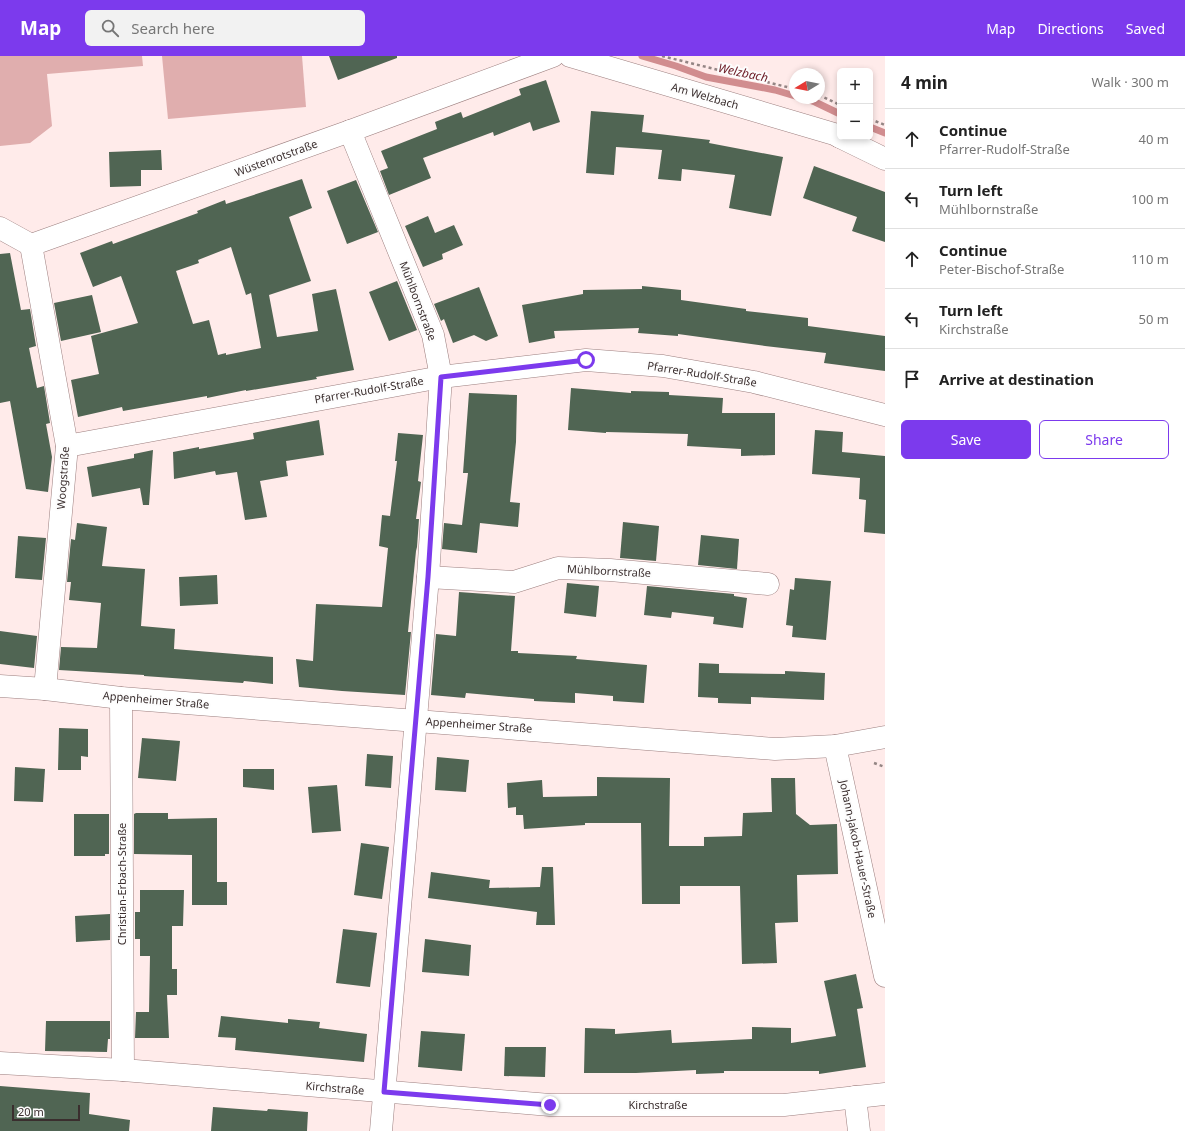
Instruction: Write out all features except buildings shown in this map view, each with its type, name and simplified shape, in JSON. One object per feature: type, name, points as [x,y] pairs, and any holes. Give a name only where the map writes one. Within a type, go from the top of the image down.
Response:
[{"type":"street","name":"Wüstenrotstraße","points":[[31,245],[350,131],[553,56]]},
{"type":"street","name":"Am Welzbach","points":[[570,56],[837,136]]},
{"type":"street","name":"Mühlbornstraße","points":[[350,131],[433,335],[441,377],[428,577],[381,1131]]},
{"type":"street","name":"Am Welzbach","points":[[846,140],[885,159]]},
{"type":"street","points":[[0,228],[31,245]]},
{"type":"street","name":"Woogstraße","points":[[31,245],[67,446],[45,689]]},
{"type":"street","name":"Pfarrer-Rudolf-Straße","points":[[67,446],[441,377],[586,360],[663,366],[754,382],[885,415]]},
{"type":"street","name":"Mühlbornstraße","points":[[428,577],[514,582],[558,568],[566,568],[610,570],[768,584]]},
{"type":"street","name":"Appenheimer Straße","points":[[0,686],[45,689],[121,698],[775,749],[835,746],[885,737]]},
{"type":"street","name":"Christian-Erbach-Straße","points":[[121,698],[122,1070]]},
{"type":"street","name":"Johann-Jakob-Hauer-Straße","points":[[835,746],[885,976]]},
{"type":"street","name":"Kirchstraße","points":[[0,1062],[122,1070],[550,1105],[784,1105],[885,1094]]},
{"type":"street","points":[[856,1097],[859,1131]]},
{"type":"path","points":[[662,56],[789,88]]},
{"type":"path","points":[[825,98],[838,104]]},
{"type":"path","points":[[873,120],[885,125]]},
{"type":"shaded area","points":[[0,56],[142,56],[143,66],[47,74],[52,126],[30,143],[0,146]]},
{"type":"shaded area","points":[[162,56],[302,56],[306,107],[168,119]]},
{"type":"waterway","name":"Welzbach","points":[[642,56],[706,77],[775,90],[789,94]]},
{"type":"waterway","name":"Welzbach","points":[[819,104],[837,113]]},
{"type":"waterway","name":"Welzbach","points":[[873,128],[885,133]]},
{"type":"route","points":[[550,1105],[384,1092],[428,577],[441,377],[586,360]]}]
